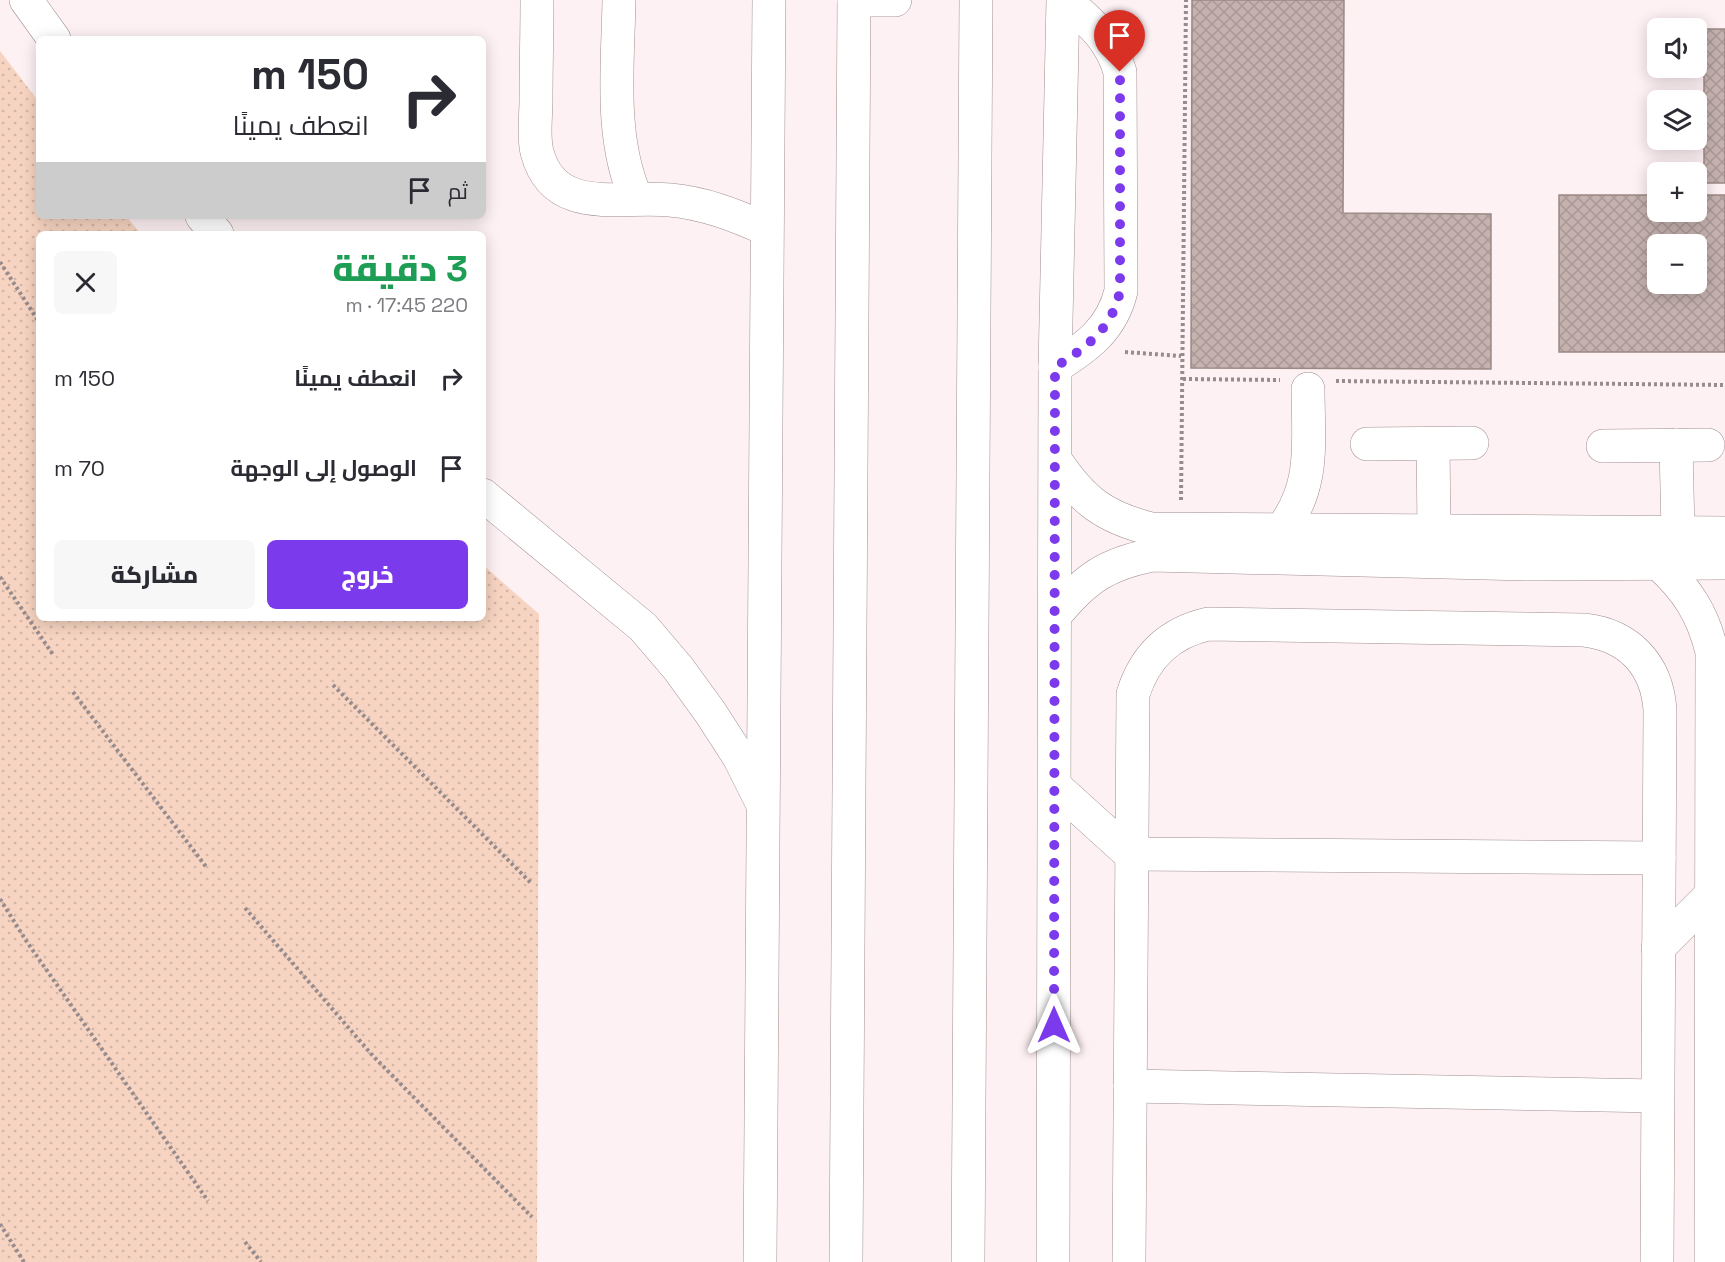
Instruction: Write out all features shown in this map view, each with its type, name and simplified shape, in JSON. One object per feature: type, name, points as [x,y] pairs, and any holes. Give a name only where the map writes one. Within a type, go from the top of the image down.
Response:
[{"type":"street","points":[[26,0],[52,36]]},
{"type":"street","points":[[537,0],[536,133],[541,165],[549,178],[572,195],[586,200],[636,198],[703,205],[736,215],[766,229]]},
{"type":"street","points":[[619,0],[619,128],[628,179],[636,198]]},
{"type":"street","points":[[760,1262],[769,0]]},
{"type":"street","points":[[846,1262],[854,0],[895,0]]},
{"type":"street","points":[[968,1262],[976,0]]},
{"type":"street","points":[[1064,0],[1101,32],[1110,44],[1120,72],[1121,87],[1120,291],[1113,316],[1106,327],[1069,358]]},
{"type":"street","points":[[1064,0],[1069,358],[1056,461],[1053,1251],[1077,1262]]},
{"type":"street","points":[[204,219],[214,231]]},
{"type":"street","points":[[1281,530],[1299,504],[1307,476],[1308,383]]},
{"type":"street","points":[[1367,444],[1472,443]]},
{"type":"street","points":[[1433,444],[1434,530]]},
{"type":"street","points":[[1603,446],[1692,445],[1678,532]]},
{"type":"street","points":[[1056,461],[1073,486],[1095,507],[1122,521],[1150,529],[1725,533]]},
{"type":"street","points":[[486,497],[643,627],[710,712],[739,757],[763,806]]},
{"type":"street","points":[[1057,613],[1075,590],[1097,573],[1124,561],[1152,555],[1528,564],[1725,563]]},
{"type":"street","points":[[1658,563],[1678,580],[1694,602],[1706,626],[1712,652],[1711,1262]]},
{"type":"street","points":[[1712,652],[1725,619]]},
{"type":"street","points":[[1129,1262],[1131,711],[1138,677],[1158,648],[1190,628],[1208,624],[1584,630],[1615,637],[1628,645],[1649,667],[1659,695],[1657,1262]]},
{"type":"street","points":[[1056,787],[1130,854],[1659,858]]},
{"type":"street","points":[[1658,948],[1712,894]]},
{"type":"street","points":[[1130,1086],[1657,1096]]},
{"type":"path","points":[[1181,530],[1186,0]]},
{"type":"path","points":[[0,262],[36,317]]},
{"type":"path","points":[[1069,358],[1182,356]]},
{"type":"path","points":[[1182,379],[1308,383],[1725,385]]},
{"type":"path","points":[[0,577],[54,656]]},
{"type":"path","points":[[333,685],[532,884]]},
{"type":"path","points":[[73,692],[207,868]]},
{"type":"path","points":[[0,899],[33,952],[208,1201]]},
{"type":"path","points":[[245,908],[374,1056],[532,1217]]},
{"type":"path","points":[[0,1224],[24,1262]]},
{"type":"path","points":[[245,1242],[261,1262]]},
{"type":"shaded area","points":[[0,51],[36,98],[36,219],[128,219],[138,231],[36,231],[36,621],[486,621],[486,568],[539,614],[537,1262],[0,1262]]},
{"type":"building","points":[[1192,0],[1344,0],[1343,213],[1491,214],[1491,369],[1191,368]]},
{"type":"building","points":[[1707,29],[1725,29],[1725,183],[1707,183],[1707,162],[1704,162],[1704,150],[1707,150],[1707,90],[1704,90],[1704,78],[1707,78]]},
{"type":"building","points":[[1559,195],[1647,195],[1647,222],[1707,222],[1707,195],[1725,195],[1725,352],[1559,352]]},
{"type":"route","points":[[1054,1025],[1057,613],[1055,367],[1082,350],[1098,336],[1113,316],[1118,303],[1120,291],[1120,72]]}]
